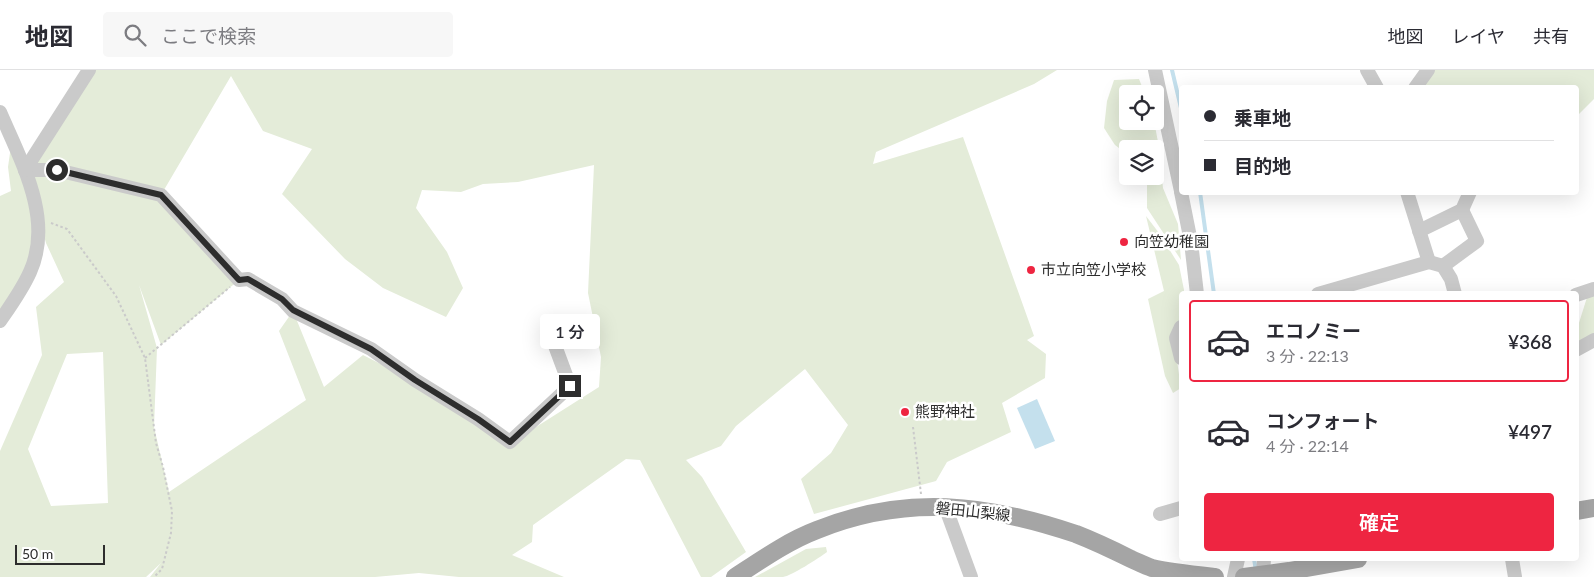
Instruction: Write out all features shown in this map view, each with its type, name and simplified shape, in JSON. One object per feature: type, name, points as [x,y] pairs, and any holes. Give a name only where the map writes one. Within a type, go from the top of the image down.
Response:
[{"type":"main road","name":"磐田山梨線","points":[[735,577],[769,554],[816,530],[853,518],[888,510],[945,506],[1010,515],[1077,535],[1151,568],[1216,577]]},
{"type":"main road","points":[[1579,511],[1594,508]]},
{"type":"main road","points":[[1244,577],[1263,567],[1334,561]]},
{"type":"street","points":[[25,170],[89,70]]},
{"type":"street","points":[[1155,70],[1179,168]]},
{"type":"street","points":[[1367,70],[1375,85]]},
{"type":"street","points":[[1417,85],[1428,70]]},
{"type":"street","points":[[0,112],[25,170],[39,218],[38,246],[31,270],[20,292],[0,321]]},
{"type":"street","points":[[25,170],[57,170],[161,195],[239,280],[248,279],[282,299],[293,310],[371,349],[510,442],[570,386],[551,335]]},
{"type":"street","points":[[1182,195],[1191,242],[1197,291]]},
{"type":"street","points":[[1408,195],[1429,262]]},
{"type":"street","points":[[1420,231],[1462,210],[1469,195]]},
{"type":"street","points":[[1443,266],[1477,241],[1462,210]]},
{"type":"street","points":[[1328,291],[1429,262],[1443,266],[1451,279],[1454,291]]},
{"type":"street","points":[[1579,295],[1594,288]]},
{"type":"street","points":[[1179,331],[1176,338],[1179,350]]},
{"type":"street","points":[[1579,348],[1594,340]]},
{"type":"street","points":[[945,506],[971,577]]},
{"type":"street","points":[[1160,514],[1179,509]]},
{"type":"street","points":[[1234,577],[1238,561]]},
{"type":"street","points":[[1512,561],[1516,577]]},
{"type":"path","points":[[39,218],[67,229],[116,296],[146,358],[156,443],[172,511],[171,533],[162,569],[154,577]]},
{"type":"path","points":[[146,358],[239,280]]},
{"type":"path","points":[[913,427],[923,507]]},
{"type":"green space","points":[[89,70],[1057,70],[1034,84],[876,152],[873,164],[963,137],[1034,336],[1027,340],[1046,354],[1045,378],[1002,403],[1011,432],[947,462],[936,481],[814,514],[801,479],[831,453],[848,425],[805,369],[736,426],[721,446],[686,460],[702,477],[746,552],[711,577],[701,577],[640,460],[626,459],[533,525],[532,542],[512,555],[564,577],[459,577],[419,573],[375,577],[150,577],[161,563],[146,577],[0,577],[0,451],[42,355],[36,307],[64,282],[46,243],[36,208],[39,239],[0,321],[0,196],[11,191],[8,167],[11,146],[24,169]],"holes":[[[231,76],[263,131],[312,149],[282,194],[345,259],[383,288],[446,317],[463,288],[447,252],[416,208],[422,190],[461,192],[483,184],[518,182],[594,165],[588,293],[601,357],[599,387],[525,434],[510,441],[424,386],[363,355],[324,387],[293,311],[279,331],[306,400],[169,492],[154,427],[157,348],[139,285],[161,345],[239,280],[161,195]],[[103,352],[108,503],[51,506],[28,449],[67,354]]]},
{"type":"green space","points":[[1421,70],[1594,70],[1594,99],[1579,114],[1579,85],[1410,85]]},
{"type":"green space","points":[[1139,79],[1141,85],[1119,85],[1119,130],[1156,130],[1158,140],[1119,140],[1119,148],[1115,145],[1104,128],[1107,101],[1114,80]]},
{"type":"green space","points":[[1147,185],[1163,185],[1178,224],[1181,260],[1147,208]]},
{"type":"green space","points":[[1146,216],[1179,265],[1184,290],[1179,291],[1179,333],[1176,354],[1179,389],[1173,393],[1165,376],[1148,299],[1164,291]]},
{"type":"green space","points":[[1594,288],[1594,340],[1579,348],[1579,323],[1589,291]]},
{"type":"green space","points":[[826,547],[827,552],[787,576],[755,577],[806,549]]},
{"type":"water","points":[[1037,399],[1055,441],[1035,449],[1017,408]]},
{"type":"waterway","points":[[1172,70],[1179,100]]},
{"type":"waterway","points":[[1200,195],[1214,291]]},
{"type":"waterway","points":[[1254,561],[1256,571]]},
{"type":"place","name":"向笠幼稚園","points":[[1124,242]]},
{"type":"place","name":"市立向笠小学校","points":[[1031,270]]},
{"type":"place","name":"熊野神社","points":[[905,412]]},
{"type":"route","points":[[57,170],[161,195],[239,280],[248,279],[282,299],[293,310],[371,349],[510,442],[570,386]]}]
